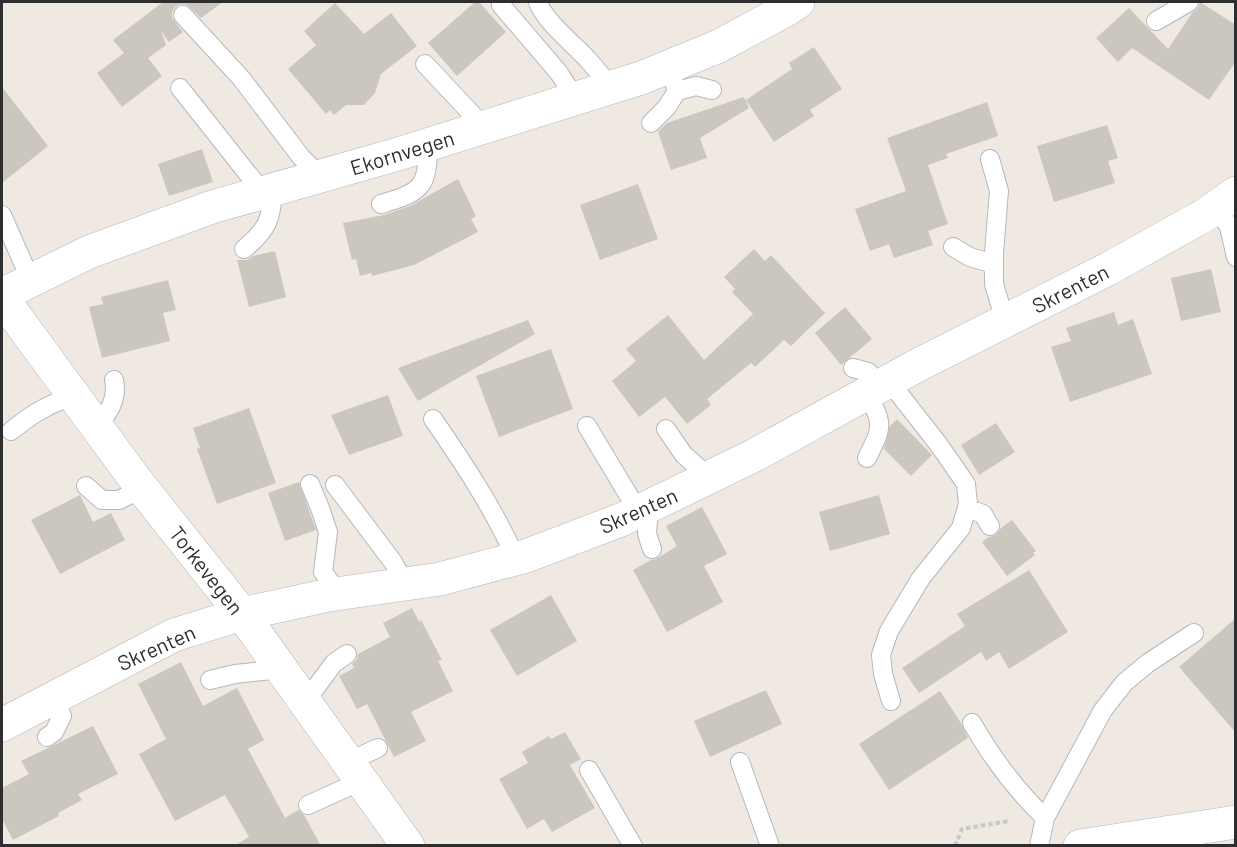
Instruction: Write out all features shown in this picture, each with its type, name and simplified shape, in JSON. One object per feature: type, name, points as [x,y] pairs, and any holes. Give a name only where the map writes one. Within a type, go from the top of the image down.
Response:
[{"type":"street","name":"Ekornvegen","points":[[2,297],[89,252],[212,207],[428,144],[611,87],[673,79],[719,46],[798,2]]},
{"type":"street","name":"Skrenten","points":[[4,718],[53,698],[174,635],[242,614],[339,594],[440,579],[516,559],[612,523],[709,477],[872,382],[1005,321],[1118,263],[1206,215],[1226,200]]},
{"type":"street","name":"Torkevegen","points":[[2,297],[96,427],[242,614],[408,846]]},
{"type":"street","points":[[1080,846],[1169,839],[1236,822]]},
{"type":"lane","points":[[538,2],[560,32],[611,87]]},
{"type":"lane","points":[[1156,21],[1189,2]]},
{"type":"lane","points":[[501,5],[559,72],[575,98]]},
{"type":"lane","points":[[183,15],[241,78],[301,157],[320,176]]},
{"type":"lane","points":[[425,64],[484,127]]},
{"type":"lane","points":[[651,123],[667,107],[673,79],[712,90]]},
{"type":"lane","points":[[180,88],[268,191],[272,212],[260,236],[244,249]]},
{"type":"lane","points":[[381,204],[400,198],[420,187],[428,171],[428,144]]},
{"type":"lane","points":[[990,159],[999,191],[994,284],[1005,321]]},
{"type":"lane","points":[[1226,200],[1236,257]]},
{"type":"lane","points":[[2,215],[31,281]]},
{"type":"lane","points":[[953,247],[970,257],[994,264]]},
{"type":"lane","points":[[96,427],[110,413],[116,389],[114,380]]},
{"type":"lane","points":[[867,458],[879,435],[879,416],[872,382]]},
{"type":"lane","points":[[872,382],[933,436],[966,484],[967,508],[961,528],[921,578],[889,631],[881,655],[883,674],[891,701]]},
{"type":"lane","points":[[11,431],[33,413],[74,396]]},
{"type":"lane","points":[[433,419],[485,498],[516,559]]},
{"type":"lane","points":[[587,426],[644,509],[647,534],[652,549]]},
{"type":"lane","points":[[666,429],[684,455],[709,477]]},
{"type":"lane","points":[[310,484],[328,532],[322,572],[339,594]]},
{"type":"lane","points":[[335,485],[393,562],[405,584]]},
{"type":"lane","points":[[86,486],[102,500],[119,500],[143,489]]},
{"type":"lane","points":[[967,508],[983,514],[990,526]]},
{"type":"lane","points":[[1039,846],[1045,818],[1094,724],[1124,683],[1194,633]]},
{"type":"lane","points":[[305,702],[334,663],[347,654]]},
{"type":"lane","points":[[210,680],[235,674],[281,669]]},
{"type":"lane","points":[[47,737],[54,732],[62,716],[53,698]]},
{"type":"lane","points":[[972,723],[988,751],[1023,797],[1045,818]]},
{"type":"lane","points":[[308,805],[355,771],[378,748]]},
{"type":"lane","points":[[740,762],[770,846]]},
{"type":"lane","points":[[589,770],[633,846]]},
{"type":"path","points":[[955,846],[962,829],[1014,820]]},
{"type":"building","points":[[163,2],[223,2],[201,18],[187,5],[181,4],[175,7],[172,18],[183,32],[169,42],[161,31],[166,45],[148,58],[162,76],[122,107],[97,73],[124,53],[113,40]]},
{"type":"building","points":[[475,2],[479,2],[506,32],[457,76],[428,43]]},
{"type":"building","points":[[1200,2],[1236,25],[1236,61],[1209,100],[1132,48],[1118,62],[1096,38],[1129,8],[1168,49]]},
{"type":"building","points":[[335,3],[364,34],[391,13],[417,46],[381,74],[375,93],[364,105],[346,105],[334,115],[330,110],[326,114],[288,69],[316,45],[304,31]]},
{"type":"building","points":[[814,47],[842,89],[810,110],[814,116],[774,142],[746,100],[792,69],[789,63]]},
{"type":"building","points":[[2,87],[48,146],[2,183]]},
{"type":"building","points":[[744,97],[749,108],[700,138],[707,158],[671,170],[658,132],[667,123]]},
{"type":"building","points":[[987,102],[998,136],[946,154],[948,158],[928,165],[948,224],[928,231],[933,245],[894,258],[889,244],[870,251],[855,209],[906,191],[887,138]]},
{"type":"building","points":[[1107,125],[1118,158],[1108,161],[1115,183],[1054,202],[1037,146]]},
{"type":"building","points":[[202,149],[213,182],[169,196],[158,164]]},
{"type":"building","points":[[458,179],[476,216],[471,219],[478,232],[414,265],[372,276],[371,273],[360,276],[356,259],[352,260],[343,223],[384,215],[410,206]]},
{"type":"building","points":[[638,184],[658,239],[600,260],[580,205]]},
{"type":"building","points":[[754,249],[765,261],[771,255],[825,313],[791,346],[784,340],[755,367],[751,363],[707,399],[711,405],[687,424],[665,397],[639,417],[612,381],[636,361],[626,349],[668,315],[704,360],[753,314],[732,292],[735,289],[724,277]]},
{"type":"building","points":[[275,251],[286,297],[249,307],[237,260],[247,260],[253,256]]},
{"type":"building","points":[[1211,269],[1221,312],[1181,321],[1171,278]]},
{"type":"building","points":[[168,280],[176,310],[163,313],[170,341],[102,358],[89,307],[103,304],[101,297]]},
{"type":"building","points":[[845,307],[872,339],[841,365],[815,333]]},
{"type":"building","points":[[1114,312],[1118,325],[1133,319],[1152,374],[1070,402],[1051,347],[1071,341],[1066,328]]},
{"type":"building","points":[[528,320],[535,334],[418,401],[398,368]]},
{"type":"building","points":[[551,349],[573,409],[499,437],[476,376]]},
{"type":"building","points":[[388,395],[403,436],[349,455],[331,415]]},
{"type":"building","points":[[249,408],[276,483],[217,504],[197,449],[200,448],[193,428]]},
{"type":"building","points":[[897,419],[932,455],[911,476],[884,449],[890,426]]},
{"type":"building","points":[[996,423],[1015,452],[979,475],[961,445]]},
{"type":"building","points":[[299,482],[316,530],[285,541],[268,493]]},
{"type":"building","points":[[80,495],[93,522],[111,513],[125,540],[60,574],[31,520]]},
{"type":"building","points":[[879,495],[890,534],[830,551],[819,512]]},
{"type":"building","points":[[702,507],[727,554],[704,566],[723,602],[667,632],[633,570],[677,546],[666,526]]},
{"type":"building","points":[[1012,520],[1036,551],[1033,553],[1035,555],[1007,576],[982,542],[996,535]]},
{"type":"building","points":[[1029,570],[1068,632],[1009,669],[999,652],[986,661],[981,652],[919,693],[902,668],[965,626],[957,614]]},
{"type":"building","points":[[551,595],[577,641],[517,676],[490,630]]},
{"type":"building","points":[[412,608],[442,660],[438,661],[453,691],[411,712],[426,741],[394,757],[367,704],[357,709],[339,676],[354,668],[352,664],[358,654],[390,637],[383,623]]},
{"type":"building","points":[[1236,618],[1236,733],[1179,667]]},
{"type":"building","points":[[181,662],[203,706],[237,688],[264,740],[248,749],[285,818],[298,810],[304,815],[321,846],[234,846],[249,837],[225,795],[175,821],[139,754],[166,739],[138,684]]},
{"type":"building","points":[[766,690],[782,724],[710,757],[694,721]]},
{"type":"building","points":[[940,691],[968,738],[889,790],[859,744]]},
{"type":"building","points":[[93,726],[118,774],[78,794],[82,800],[58,813],[59,816],[13,840],[2,819],[2,788],[29,774],[21,761]]},
{"type":"building","points":[[565,732],[581,759],[570,765],[595,808],[552,832],[544,819],[527,829],[499,779],[528,763],[522,752],[549,736],[551,739]]}]
